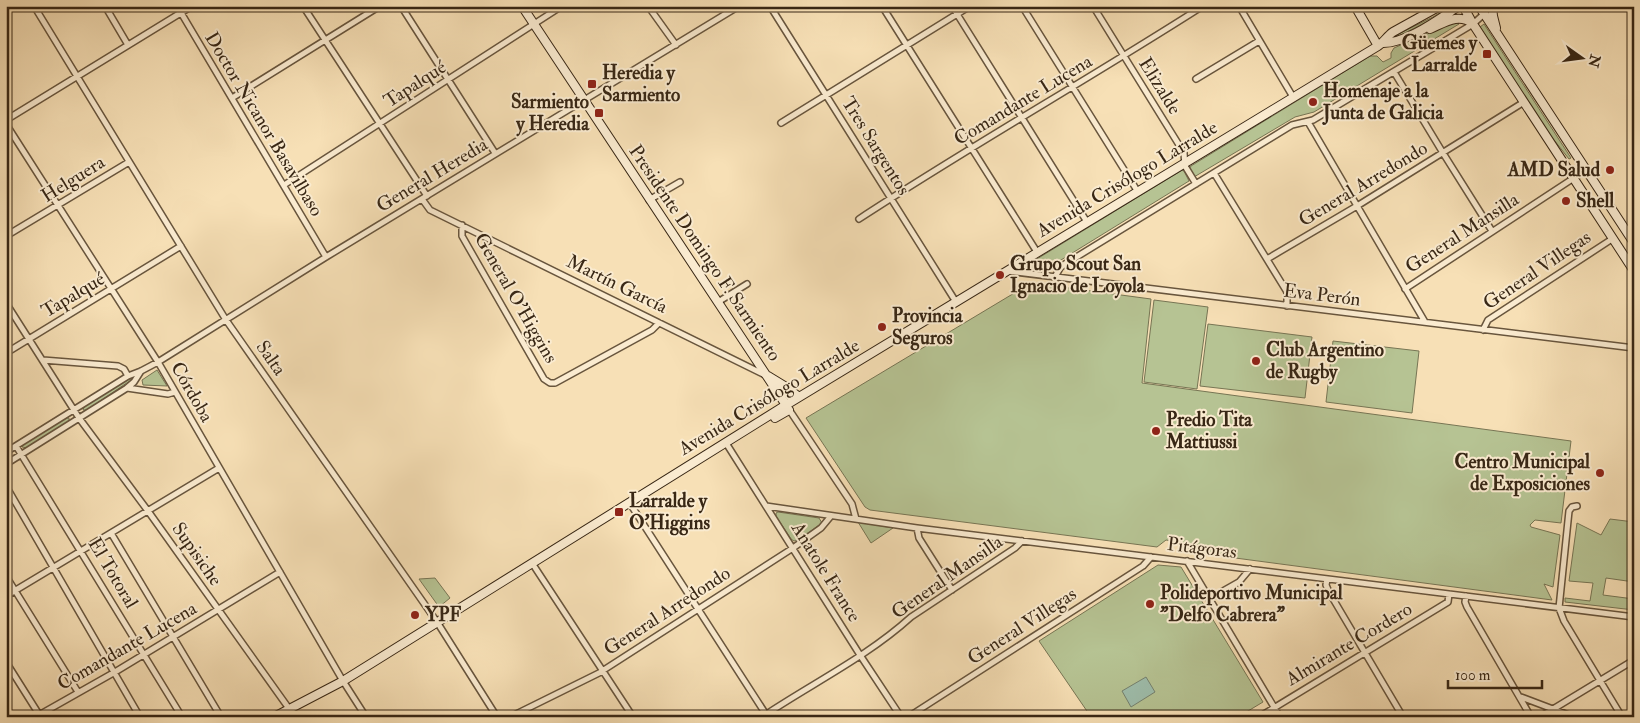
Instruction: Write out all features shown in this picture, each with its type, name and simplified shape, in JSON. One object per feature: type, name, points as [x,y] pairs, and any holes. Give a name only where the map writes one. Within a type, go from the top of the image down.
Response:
[{"type":"main road","name":"Presidente Domingo F. Sarmiento","points":[[522,6],[788,407]]},
{"type":"main road","points":[[1355,6],[1380,44]]},
{"type":"main road","name":"Avenida Crisólogo Larralde","points":[[274,717],[343,681],[629,502],[788,407],[799,397],[1380,44],[1386,36],[1440,6]]},
{"type":"main road","name":"Avenida Crisólogo Larralde","points":[[1380,44],[1394,42],[1410,36],[1459,6]]},
{"type":"main road","points":[[1463,6],[1634,271]]},
{"type":"main road","points":[[1492,6],[1492,16],[1501,42]]},
{"type":"main road","points":[[1481,10],[1634,244]]},
{"type":"main road","points":[[1410,36],[1423,33],[1456,18],[1473,24]]},
{"type":"main road","name":"Martín García","points":[[767,375],[799,397]]},
{"type":"street","name":"Salta","points":[[34,6],[226,320],[437,622],[498,717]]},
{"type":"street","points":[[105,6],[128,45]]},
{"type":"street","name":"Doctor Nicanor Basavilbaso","points":[[177,6],[326,257]]},
{"type":"street","points":[[6,122],[192,6]]},
{"type":"street","points":[[303,6],[381,124],[425,197]]},
{"type":"street","points":[[232,98],[380,6]]},
{"type":"street","points":[[401,6],[495,153]]},
{"type":"street","name":"Tapalqué","points":[[284,186],[562,6]]},
{"type":"street","points":[[648,6],[676,45]]},
{"type":"street","name":"General Heredia","points":[[6,452],[128,376],[158,362],[495,153],[739,6]]},
{"type":"street","name":"Tres Sargentos","points":[[770,6],[956,302]]},
{"type":"street","points":[[882,6],[1037,252]]},
{"type":"street","points":[[952,6],[1087,222]]},
{"type":"street","points":[[782,123],[970,6]]},
{"type":"street","points":[[1022,6],[1138,192]]},
{"type":"street","name":"Elizalde","points":[[1093,6],[1184,153],[1185,166],[1196,184]]},
{"type":"street","name":"Comandante Lucena","points":[[859,219],[1202,6]]},
{"type":"street","points":[[1239,6],[1293,97]]},
{"type":"street","points":[[1055,277],[1060,268],[1065,264],[1292,125],[1308,122],[1473,24],[1481,10]]},
{"type":"street","points":[[1196,79],[1259,41]]},
{"type":"street","points":[[1394,72],[1442,153],[1492,231]]},
{"type":"street","name":"General Arredondo","points":[[1267,259],[1357,206],[1524,102]]},
{"type":"street","name":"Córdoba","points":[[6,122],[158,362],[343,681],[366,717]]},
{"type":"street","points":[[1308,122],[1425,322]]},
{"type":"street","name":"Helguera","points":[[6,236],[59,206],[129,162]]},
{"type":"street","name":"General Mansilla","points":[[1405,289],[1586,170]]},
{"type":"street","points":[[1214,173],[1287,292],[1287,306]]},
{"type":"street","points":[[649,200],[680,182]]},
{"type":"street","name":"Martín García","points":[[425,197],[426,206],[430,210],[767,375]]},
{"type":"street","name":"General O'Higgins","points":[[462,226],[462,236],[544,379],[550,383],[555,383],[652,330],[659,323]]},
{"type":"street","name":"General Villegas","points":[[1482,330],[1488,320],[1612,238]]},
{"type":"street","name":"Tapalqué","points":[[6,353],[181,246]]},
{"type":"street","name":"Eva Perón","points":[[1006,271],[1634,348]]},
{"type":"street","points":[[718,302],[747,284]]},
{"type":"street","name":"Supisiche","points":[[6,303],[44,360],[79,418],[295,717]]},
{"type":"street","points":[[44,360],[118,366],[124,369],[128,376]]},
{"type":"street","name":"General Heredia","points":[[6,464],[127,388],[134,382],[141,371]]},
{"type":"street","points":[[127,388],[168,394],[176,392]]},
{"type":"street","name":"Presidente Domingo F. Sarmiento","points":[[788,407],[852,504],[856,519]]},
{"type":"street","name":"Anatole France","points":[[726,443],[901,717]]},
{"type":"street","name":"El Totoral","points":[[16,446],[182,717]]},
{"type":"street","points":[[6,596],[219,468]]},
{"type":"street","points":[[6,486],[140,717]]},
{"type":"street","points":[[629,502],[765,716]]},
{"type":"street","name":"Pitágoras","points":[[766,506],[917,528],[1634,617]]},
{"type":"street","points":[[1577,506],[1572,507],[1570,511],[1559,608],[1564,621],[1622,717]]},
{"type":"street","name":"General Arredondo","points":[[510,717],[603,670],[794,548],[822,528],[831,516]]},
{"type":"street","points":[[917,528],[919,538],[952,590]]},
{"type":"street","points":[[111,533],[221,717]]},
{"type":"street","name":"General Mansilla","points":[[765,716],[896,631],[911,617],[1015,548],[1022,541]]},
{"type":"street","name":"General Villegas","points":[[908,717],[1143,566],[1151,557]]},
{"type":"street","points":[[1187,561],[1280,717]]},
{"type":"street","points":[[532,563],[633,717]]},
{"type":"street","points":[[1210,599],[1239,582],[1250,569]]},
{"type":"street","name":"Comandante Lucena","points":[[40,716],[280,572]]},
{"type":"street","points":[[6,576],[78,692]]},
{"type":"street","points":[[1327,579],[1326,585],[1329,592],[1403,717]]},
{"type":"street","name":"Almirante Cordero","points":[[1259,717],[1448,602],[1450,594]]},
{"type":"street","points":[[1466,596],[1465,602],[1467,607],[1531,717]]},
{"type":"street","points":[[1540,717],[1634,660]]},
{"type":"street","points":[[6,662],[40,716]]},
{"type":"street","points":[[1520,697],[1574,717]]},
{"type":"green space","points":[[1452,6],[1434,18],[1389,41],[1388,39],[1433,17]]},
{"type":"green space","points":[[1452,22],[1459,24],[1314,112],[1295,117],[1194,177],[1189,169],[1370,56],[1377,56],[1383,62],[1391,58],[1394,48]]},
{"type":"green space","points":[[1484,24],[1571,158],[1569,159],[1547,131],[1480,27]]},
{"type":"green space","points":[[1182,170],[1189,181],[1048,268],[1033,270],[1029,266],[1032,262]]},
{"type":"green space","name":"Predio Tita Mattiussi","points":[[1031,283],[1151,299],[1142,383],[1571,441],[1561,523],[1535,520],[1530,525],[1531,527],[1560,535],[1553,587],[1544,584],[1552,600],[1190,552],[1185,543],[1166,540],[1157,547],[870,510],[865,507],[806,418]]},
{"type":"green space","points":[[1154,300],[1208,307],[1197,389],[1144,382]]},
{"type":"green space","name":"Club Argentino de Rugby","points":[[1208,324],[1312,337],[1305,398],[1200,386]]},
{"type":"green space","points":[[1333,341],[1419,351],[1412,413],[1326,402]]},
{"type":"green space","points":[[157,370],[167,386],[143,385],[142,380]]},
{"type":"green space","points":[[134,378],[87,410],[83,410],[84,407],[126,380]]},
{"type":"green space","points":[[69,418],[69,421],[27,448],[22,447],[23,444]]},
{"type":"green space","points":[[778,512],[819,518],[822,523],[794,541],[776,516]]},
{"type":"green space","points":[[1610,519],[1634,522],[1634,582],[1606,578],[1603,595],[1634,599],[1634,610],[1565,602],[1565,598],[1590,601],[1593,583],[1569,581],[1577,523],[1601,535]]},
{"type":"green space","points":[[858,522],[893,528],[871,543]]},
{"type":"green space","name":"Polideportivo Municipal \"Delfo Cabrera\"","points":[[1158,565],[1181,567],[1263,702],[1238,717],[1091,717],[1039,641]]},
{"type":"green space","points":[[435,578],[450,598],[439,607],[419,579]]},
{"type":"shaded area","points":[[1146,677],[1155,692],[1131,707],[1122,691]]},
{"type":"place","name":"Güemes y Larralde","points":[[1487,54]]},
{"type":"place","name":"Heredia y Sarmiento","points":[[592,84]]},
{"type":"place","name":"Homenaje a la Junta de Galicia","points":[[1313,102]]},
{"type":"place","name":"Sarmiento y Heredia","points":[[599,113]]},
{"type":"place","name":"AMD Salud","points":[[1610,170]]},
{"type":"place","name":"Shell","points":[[1566,201]]},
{"type":"place","name":"Grupo Scout San Ignacio de Loyola","points":[[1000,275]]},
{"type":"place","name":"Provincia Seguros","points":[[882,327]]},
{"type":"place","name":"Club Argentino de Rugby","points":[[1256,361]]},
{"type":"place","name":"Predio Tita Mattiussi","points":[[1156,431]]},
{"type":"place","name":"Centro Municipal de Exposiciones","points":[[1600,473]]},
{"type":"place","name":"Larralde y O'Higgins","points":[[619,512]]},
{"type":"place","name":"Polideportivo Municipal \"Delfo Cabrera\"","points":[[1150,604]]},
{"type":"place","name":"YPF","points":[[415,615]]}]
